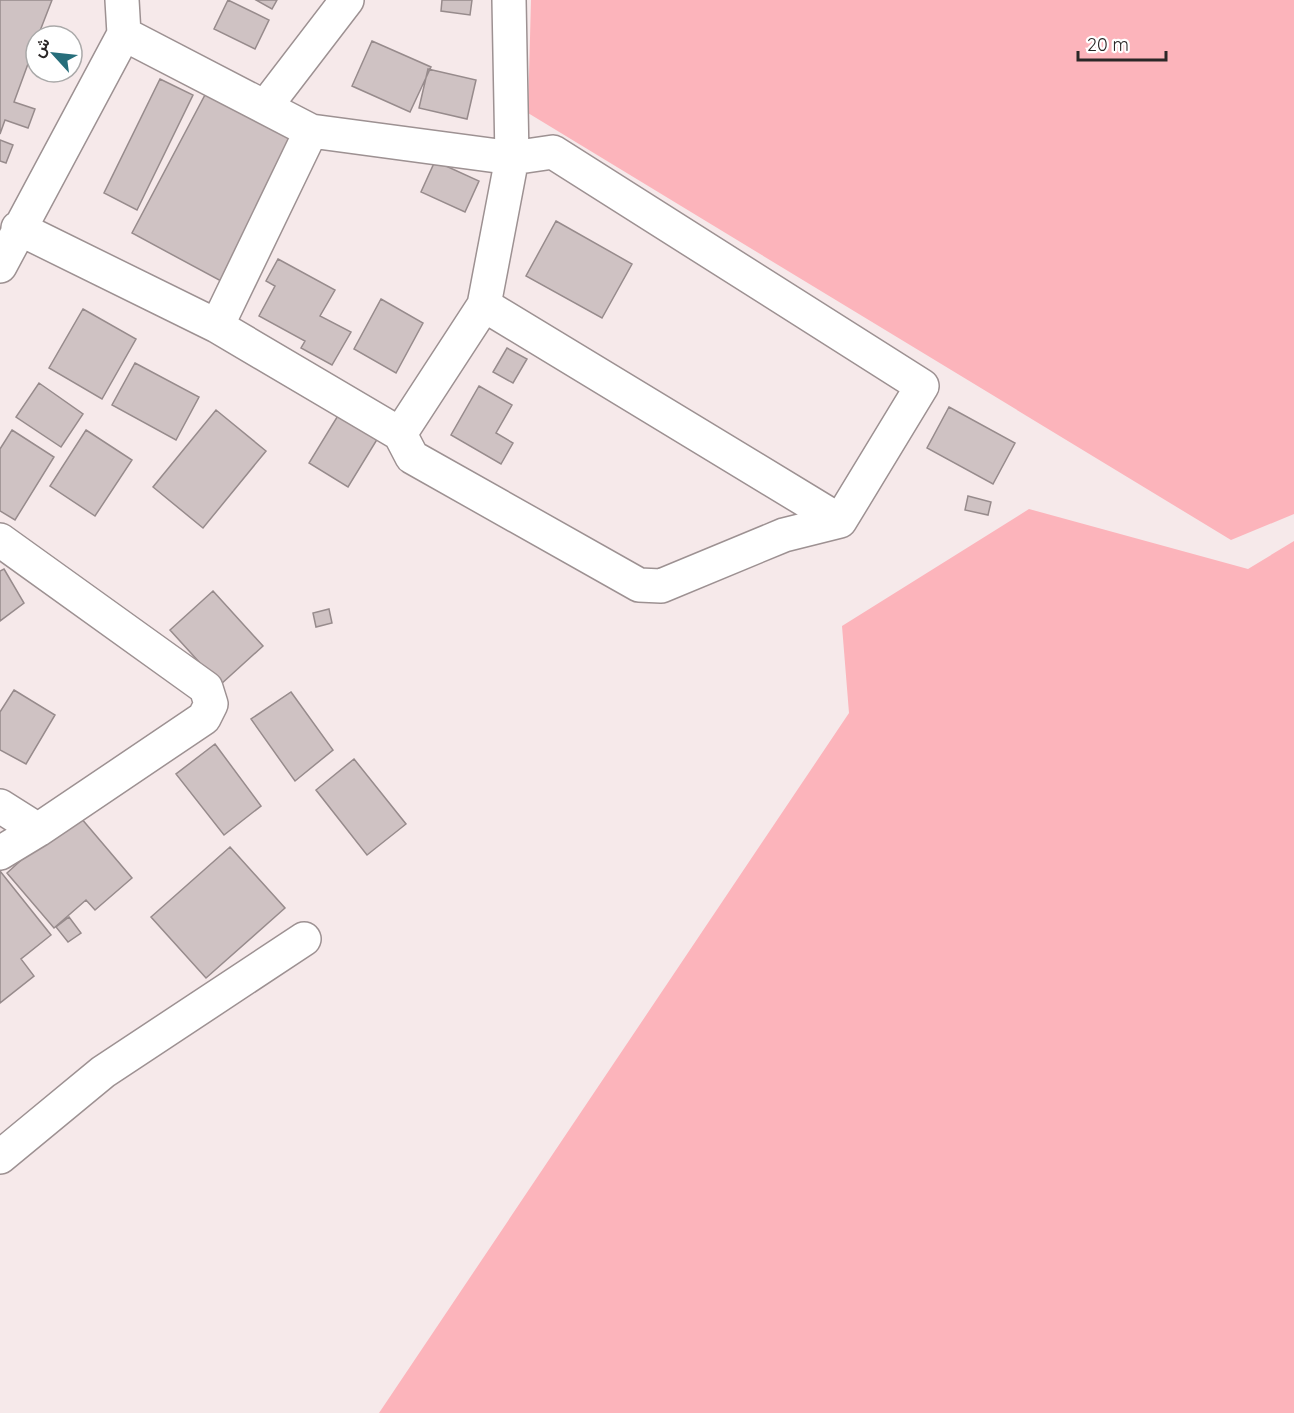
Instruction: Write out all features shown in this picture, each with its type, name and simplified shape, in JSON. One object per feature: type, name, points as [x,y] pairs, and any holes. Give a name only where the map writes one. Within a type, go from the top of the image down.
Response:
[{"type":"street","points":[[0,266],[18,228],[124,34],[122,0]]},
{"type":"street","points":[[265,107],[346,0]]},
{"type":"street","points":[[400,434],[484,305],[512,158],[509,0]]},
{"type":"street","points":[[18,228],[217,326],[400,434],[412,457],[639,585],[661,586],[784,535],[840,521],[922,386],[554,152],[512,158],[310,131],[124,34]]},
{"type":"street","points":[[217,326],[310,131]]},
{"type":"street","points":[[484,305],[840,521]]},
{"type":"street","points":[[0,540],[206,688],[211,704],[204,718],[0,853]]},
{"type":"street","points":[[0,806],[38,830]]},
{"type":"street","points":[[0,1157],[103,1071],[304,939]]},
{"type":"shaded area","points":[[531,0],[1294,0],[1294,514],[1231,540],[528,113]]},
{"type":"shaded area","points":[[1029,509],[1248,569],[1294,541],[1294,1413],[379,1413],[849,713],[842,626]]},
{"type":"building","points":[[0,0],[52,0],[43,24],[24,24],[24,75],[14,102],[35,109],[28,128],[5,120],[0,134]]},
{"type":"building","points":[[228,0],[269,20],[255,49],[214,29]]},
{"type":"building","points":[[256,0],[277,0],[272,9]]},
{"type":"building","points":[[442,0],[472,0],[470,15],[441,11]]},
{"type":"building","points":[[372,41],[431,67],[410,112],[352,86]]},
{"type":"building","points":[[428,69],[476,80],[467,119],[419,108]]},
{"type":"building","points":[[160,79],[193,95],[137,210],[104,193]]},
{"type":"building","points":[[206,93],[296,141],[221,281],[132,233]]},
{"type":"building","points":[[0,140],[13,145],[6,163],[0,161]]},
{"type":"building","points":[[435,161],[479,181],[465,212],[421,192]]},
{"type":"building","points":[[556,221],[632,264],[602,318],[526,276]]},
{"type":"building","points":[[278,259],[335,290],[320,316],[351,332],[332,365],[301,348],[305,341],[259,316],[275,286],[266,281]]},
{"type":"building","points":[[381,299],[423,323],[396,373],[354,349]]},
{"type":"building","points":[[83,309],[136,339],[102,399],[49,368]]},
{"type":"building","points":[[507,348],[527,359],[513,383],[493,372]]},
{"type":"building","points":[[135,363],[199,397],[176,440],[112,405]]},
{"type":"building","points":[[39,383],[83,414],[61,447],[16,417]]},
{"type":"building","points":[[479,386],[512,405],[496,433],[513,443],[501,464],[451,435]]},
{"type":"building","points":[[949,407],[1015,443],[993,484],[927,448]]},
{"type":"building","points":[[342,409],[381,433],[348,487],[309,463]]},
{"type":"building","points":[[216,410],[266,451],[203,528],[153,487]]},
{"type":"building","points":[[12,430],[54,457],[15,520],[0,511],[0,449]]},
{"type":"building","points":[[86,430],[132,460],[95,516],[50,486]]},
{"type":"building","points":[[968,496],[991,502],[988,515],[965,510]]},
{"type":"building","points":[[4,569],[24,603],[0,621],[0,571]]},
{"type":"building","points":[[213,591],[263,646],[220,685],[170,630]]},
{"type":"building","points":[[329,609],[332,623],[316,627],[313,613]]},
{"type":"building","points":[[14,690],[55,715],[26,764],[0,750],[0,712]]},
{"type":"building","points":[[291,692],[333,750],[295,781],[251,719]]},
{"type":"building","points":[[215,744],[261,806],[224,835],[176,774]]},
{"type":"building","points":[[354,759],[406,824],[367,855],[316,790]]},
{"type":"building","points":[[75,811],[132,878],[95,910],[86,900],[54,928],[7,873]]},
{"type":"building","points":[[230,847],[285,908],[206,978],[151,917]]},
{"type":"building","points":[[0,871],[51,935],[21,959],[34,976],[0,1003]]},
{"type":"building","points":[[69,917],[81,933],[68,942],[56,927]]}]
